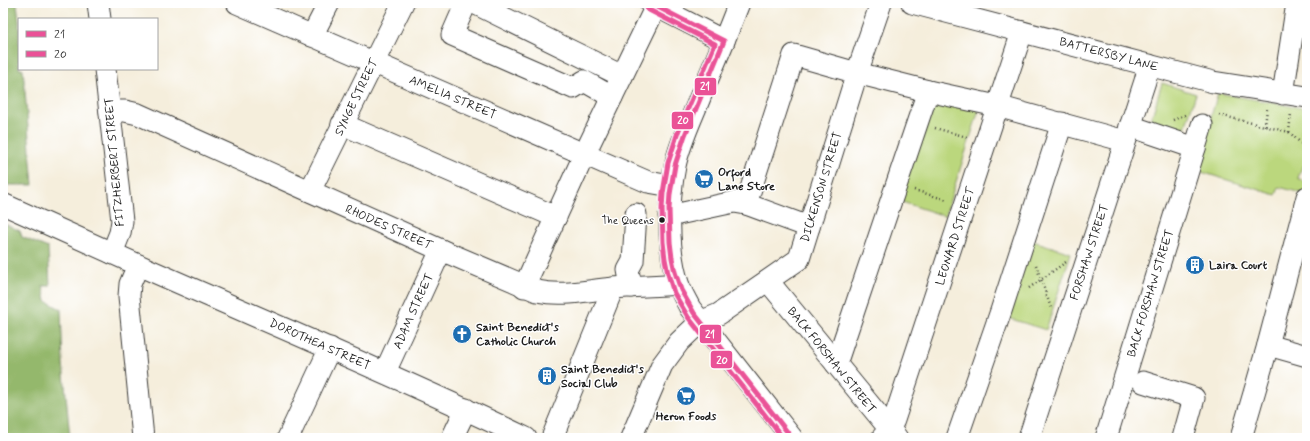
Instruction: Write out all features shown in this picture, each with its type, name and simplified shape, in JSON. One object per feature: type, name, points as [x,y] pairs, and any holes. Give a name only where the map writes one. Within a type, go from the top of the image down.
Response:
[{"type":"street","points":[[98,3],[100,18]]},
{"type":"street","name":"AMELIA STREET","points":[[236,3],[585,153],[648,182],[672,186]]},
{"type":"street","points":[[312,36],[329,3]]},
{"type":"street","name":"SYNGE STREET","points":[[310,191],[402,3]]},
{"type":"street","points":[[466,3],[452,35],[572,88],[584,81],[612,97]]},
{"type":"street","points":[[474,3],[622,76]]},
{"type":"street","points":[[739,3],[692,118],[675,165],[669,216],[672,253],[678,284],[690,308],[792,438]]},
{"type":"street","name":"DICKENSON STREET","points":[[631,438],[662,365],[679,342],[700,322],[718,314],[798,259],[857,73],[881,3]]},
{"type":"street","name":"BATTERSBY LANE","points":[[912,3],[1213,82],[1288,98]]},
{"type":"street","points":[[1288,98],[1297,3]]},
{"type":"street","points":[[524,286],[622,76],[653,5],[724,41]]},
{"type":"street","name":"LEONARD STREET","points":[[889,435],[1022,32]]},
{"type":"street","points":[[746,204],[794,54],[857,73],[1062,123],[1128,134],[1195,148]]},
{"type":"street","name":"FORSHAW STREET","points":[[1029,438],[1149,65]]},
{"type":"street","name":"FITZHERBERT STREET","points":[[105,70],[122,221],[120,233],[112,253]]},
{"type":"street","points":[[836,364],[928,91]]},
{"type":"street","name":"RHODES STREET","points":[[110,111],[125,111],[138,114],[441,250],[537,291],[550,294],[566,294],[678,284]]},
{"type":"street","name":"BACK FORSHAW STREET","points":[[1106,438],[1195,148],[1198,117]]},
{"type":"street","points":[[957,438],[1001,311],[1062,123]]},
{"type":"street","points":[[342,124],[556,217]]},
{"type":"street","points":[[1241,438],[1268,345],[1307,197]]},
{"type":"street","points":[[669,216],[734,202],[746,204],[809,227]]},
{"type":"street","name":"DOROTHEA STREET","points":[[3,204],[138,265],[385,372],[526,438]]},
{"type":"street","points":[[552,438],[622,288],[628,270],[633,261],[636,214]]},
{"type":"street","name":"ADAM STREET","points":[[385,372],[441,250]]},
{"type":"street","points":[[138,265],[130,284],[129,296],[143,438]]},
{"type":"street","name":"BACK FORSHAW STREET","points":[[768,281],[836,364],[889,435]]},
{"type":"street","points":[[1268,345],[1307,356]]},
{"type":"street","points":[[288,438],[330,348]]},
{"type":"street","points":[[1143,382],[1194,398],[1183,438]]},
{"type":"street","points":[[452,438],[466,409]]},
{"type":"path","points":[[1265,126],[1288,98]]},
{"type":"path","points":[[1288,98],[1289,132]]},
{"type":"path","points":[[1172,121],[1198,117],[1265,126],[1289,132],[1307,150]]},
{"type":"path","points":[[916,123],[985,142]]},
{"type":"path","points":[[897,184],[965,206]]},
{"type":"path","points":[[1024,293],[1066,262]]},
{"type":"path","points":[[1036,264],[1051,309]]},
{"type":"green space","points":[[3,3],[17,3],[19,18],[18,70],[23,70],[33,185],[3,185]]},
{"type":"green space","points":[[1162,83],[1196,94],[1183,134],[1150,123]]},
{"type":"green space","points":[[1218,93],[1307,109],[1307,166],[1302,167],[1298,178],[1304,181],[1307,188],[1305,194],[1279,187],[1276,195],[1195,170]]},
{"type":"green space","points":[[933,95],[979,110],[945,216],[899,201]]},
{"type":"green space","points":[[3,223],[20,231],[22,237],[48,248],[50,286],[43,286],[46,301],[61,309],[63,363],[70,438],[3,438]]},
{"type":"green space","points":[[1030,240],[1071,253],[1046,330],[1005,317]]},
{"type":"transit line","name":"21","points":[[650,3],[724,41],[685,135],[675,165],[669,209],[670,242],[675,272],[681,290],[694,313],[792,438]]},
{"type":"transit line","name":"20","points":[[647,9],[715,44],[678,132],[668,163],[663,193],[663,242],[668,274],[674,293],[688,317],[783,438]]},
{"type":"place","name":"Orford Lane Store","points":[[704,179]]},
{"type":"place","name":"The Queens","points":[[662,220]]},
{"type":"place","name":"Laira Court","points":[[1195,265]]},
{"type":"place","name":"Saint Benedict's Catholic Church","points":[[462,334]]},
{"type":"place","name":"Saint Benedict's Social Club","points":[[547,376]]},
{"type":"place","name":"Heron Foods","points":[[686,396]]}]
